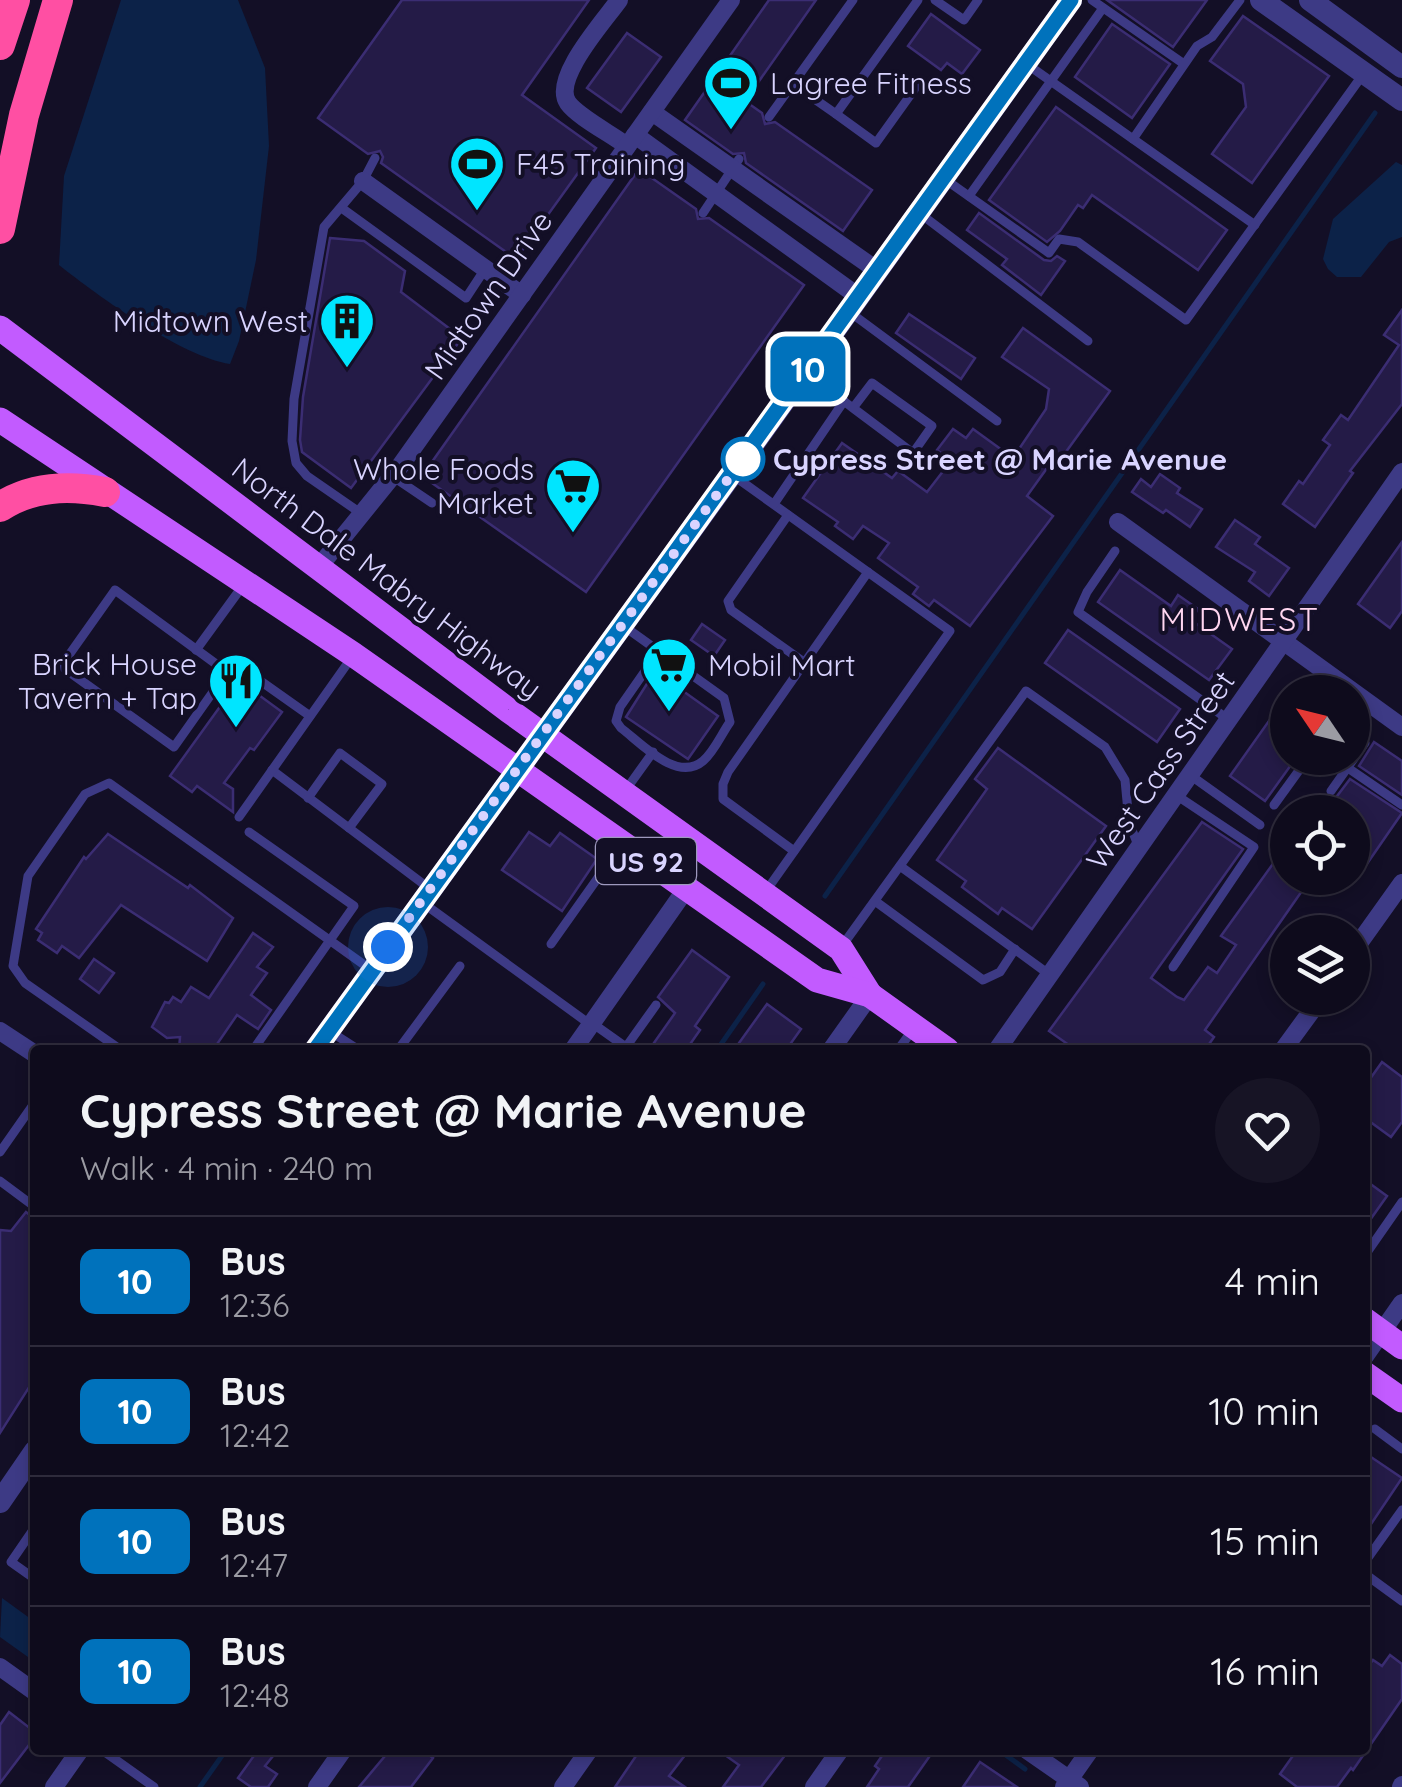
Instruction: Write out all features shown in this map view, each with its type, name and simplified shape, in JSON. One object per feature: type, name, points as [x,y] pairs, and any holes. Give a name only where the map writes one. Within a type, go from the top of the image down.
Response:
[{"type":"highway","points":[[0,45],[15,0]]},
{"type":"highway","points":[[0,228],[24,116],[58,0]]},
{"type":"highway","points":[[0,507],[40,490],[86,488],[105,492]]},
{"type":"main road","name":"North Dale Mabry Highway","points":[[0,328],[541,734],[841,948],[870,995]]},
{"type":"main road","name":"North Dale Mabry Highway","points":[[0,420],[354,655],[817,980],[870,995],[941,1045]]},
{"type":"main road","points":[[1370,1378],[1402,1400]]},
{"type":"street","points":[[619,0],[568,71],[563,88],[568,104],[715,193],[854,304]]},
{"type":"street","name":"Midtown Drive","points":[[318,568],[392,476],[731,0]]},
{"type":"street","points":[[318,1045],[1070,0]]},
{"type":"street","points":[[1261,0],[1402,100]]},
{"type":"street","points":[[1310,0],[1402,67]]},
{"type":"street","points":[[1364,73],[1392,75],[1402,82]]},
{"type":"street","points":[[652,112],[736,164],[878,271]]},
{"type":"street","points":[[362,181],[522,295]]},
{"type":"street","name":"West Cass Street","points":[[1000,1045],[1402,472]]},
{"type":"street","points":[[1118,522],[1329,675]]},
{"type":"street","points":[[1370,705],[1402,726]]},
{"type":"street","points":[[1370,928],[1402,883]]},
{"type":"street","points":[[576,1045],[686,889]]},
{"type":"street","points":[[835,1045],[870,995]]},
{"type":"street","points":[[1288,1045],[1309,1015]]},
{"type":"street","points":[[0,1030],[30,1051]]},
{"type":"street","points":[[1383,1333],[1402,1302]]},
{"type":"street","points":[[0,1667],[30,1688]]},
{"type":"street","points":[[54,1787],[76,1755]]},
{"type":"street","points":[[316,1787],[338,1755]]},
{"type":"street","points":[[564,1787],[586,1755]]},
{"type":"street","points":[[814,1787],[836,1755]]},
{"type":"street","points":[[1033,1755],[1071,1784],[1087,1755]]},
{"type":"lane","points":[[768,118],[853,0]]},
{"type":"lane","points":[[836,114],[918,0]]},
{"type":"lane","points":[[935,0],[964,20],[978,0]]},
{"type":"lane","points":[[1092,0],[1184,64]]},
{"type":"lane","points":[[1133,139],[1197,46],[1212,37],[1240,0]]},
{"type":"lane","points":[[969,196],[1103,8]]},
{"type":"lane","points":[[1026,63],[1254,225]]},
{"type":"lane","points":[[944,178],[1049,252],[1059,239],[1078,242],[1186,320],[1364,73]]},
{"type":"lane","points":[[793,84],[876,143],[919,82]]},
{"type":"lane","points":[[362,514],[307,476],[296,463],[292,442],[294,399],[321,239],[330,216],[342,208],[374,158]]},
{"type":"lane","points":[[703,213],[736,164]]},
{"type":"lane","points":[[342,208],[466,298],[485,268]]},
{"type":"lane","points":[[919,213],[1088,341]]},
{"type":"lane","points":[[854,304],[997,421]]},
{"type":"lane","points":[[774,504],[849,405],[872,383],[932,426],[913,453],[849,405],[805,372]]},
{"type":"lane","points":[[732,474],[950,630],[764,893]]},
{"type":"lane","points":[[392,476],[432,502]]},
{"type":"lane","points":[[788,514],[728,601],[731,610],[805,662]]},
{"type":"lane","points":[[1115,551],[1078,612],[1229,720]]},
{"type":"lane","points":[[794,852],[723,799],[722,784],[868,572]]},
{"type":"lane","points":[[196,650],[244,584]]},
{"type":"lane","points":[[227,672],[174,748],[65,669],[67,657],[115,590],[227,672],[245,670],[310,716]]},
{"type":"lane","points":[[623,625],[659,651],[724,698],[730,722],[703,762],[692,766],[673,766],[616,721],[620,707],[659,651]]},
{"type":"lane","points":[[239,817],[354,655]]},
{"type":"lane","points":[[841,948],[1026,691],[1105,747],[1125,780],[1128,822],[1139,848]]},
{"type":"lane","points":[[624,793],[652,752]]},
{"type":"lane","points":[[308,798],[340,753],[382,784],[349,828]]},
{"type":"lane","points":[[272,770],[349,828],[425,895],[558,1001],[622,1045]]},
{"type":"lane","points":[[1190,775],[1260,825]]},
{"type":"lane","points":[[1332,791],[1343,775]]},
{"type":"lane","points":[[1358,775],[1402,805]]},
{"type":"lane","points":[[114,1045],[26,984],[12,966],[28,876],[85,794],[110,783],[372,970]]},
{"type":"lane","points":[[1173,967],[1254,847],[1176,795]]},
{"type":"lane","points":[[249,832],[354,906],[256,1045]]},
{"type":"lane","points":[[551,944],[602,872],[610,836]]},
{"type":"lane","points":[[900,866],[1050,974]]},
{"type":"lane","points":[[875,901],[983,980],[1000,972],[1015,950]]},
{"type":"lane","points":[[402,1045],[460,966]]},
{"type":"lane","points":[[631,1045],[656,1005]]},
{"type":"lane","points":[[901,1045],[914,1027]]},
{"type":"lane","points":[[329,1030],[352,1045]]},
{"type":"lane","points":[[0,1152],[30,1109]]},
{"type":"lane","points":[[0,1181],[30,1203]]},
{"type":"lane","points":[[1370,1248],[1402,1202]]},
{"type":"lane","points":[[1374,1429],[1402,1449]]},
{"type":"lane","points":[[1370,1555],[1402,1510]]},
{"type":"lane","points":[[30,1534],[11,1562],[30,1575]]},
{"type":"lane","points":[[1370,1578],[1402,1600]]},
{"type":"lane","points":[[109,1755],[154,1787]]},
{"type":"water","points":[[121,0],[238,0],[265,68],[269,146],[256,260],[239,341],[230,364],[165,338],[59,265],[64,176]]},
{"type":"water","points":[[1396,162],[1402,165],[1402,237],[1389,242],[1361,277],[1337,277],[1323,259],[1333,219]]},
{"type":"water","points":[[2,1598],[30,1618],[30,1658],[0,1637]]},
{"type":"building","points":[[402,0],[589,0],[522,95],[596,148],[516,259],[381,163],[380,151],[368,154],[318,118]]},
{"type":"building","points":[[769,0],[816,0],[745,101],[762,113],[765,124],[775,122],[872,190],[843,231],[746,163],[744,153],[733,154],[685,120]]},
{"type":"building","points":[[1107,0],[1207,0],[1173,47]]},
{"type":"building","points":[[931,14],[980,50],[962,74],[947,63],[941,70],[908,46]]},
{"type":"building","points":[[1243,16],[1329,76],[1252,183],[1212,154],[1246,107],[1243,84],[1210,61]]},
{"type":"building","points":[[1112,24],[1170,64],[1132,118],[1075,77]]},
{"type":"building","points":[[627,33],[661,57],[621,112],[587,88]]},
{"type":"building","points":[[1056,107],[1227,230],[1198,270],[1092,195],[1083,208],[1078,205],[1047,242],[989,200]]},
{"type":"building","points":[[639,169],[696,209],[698,219],[709,218],[804,285],[586,592],[422,476]]},
{"type":"building","points":[[979,213],[1044,260],[1051,261],[1057,256],[1065,261],[1041,295],[1002,265],[1007,259],[967,230]]},
{"type":"building","name":"Midtown West","points":[[330,238],[364,241],[405,271],[401,292],[462,338],[351,488],[302,452],[300,440],[303,397]]},
{"type":"building","points":[[1402,310],[1402,404],[1350,471],[1353,473],[1315,527],[1283,504],[1299,481],[1303,484],[1330,445],[1323,440],[1341,415],[1348,420],[1399,345],[1384,335]]},
{"type":"building","points":[[909,314],[975,358],[961,379],[896,333]]},
{"type":"building","points":[[1023,328],[1110,391],[1055,467],[1050,464],[1027,496],[1053,516],[970,626],[934,600],[929,606],[913,594],[918,587],[878,558],[889,543],[863,526],[853,539],[835,526],[838,522],[803,498],[842,443],[892,478],[898,471],[927,492],[951,461],[937,450],[953,429],[966,438],[973,429],[1013,458],[1046,409],[1049,389],[1002,357]]},
{"type":"building","points":[[1160,474],[1180,488],[1177,493],[1202,509],[1190,527],[1132,492],[1141,479],[1151,487]]},
{"type":"building","points":[[1235,520],[1260,537],[1255,544],[1289,568],[1269,596],[1249,581],[1255,572],[1216,547]]},
{"type":"building","points":[[1402,542],[1402,611],[1390,628],[1358,604]]},
{"type":"building","points":[[1120,570],[1171,606],[1178,595],[1198,609],[1191,620],[1232,649],[1209,680],[1098,602]]},
{"type":"building","points":[[702,624],[725,640],[714,656],[691,640]]},
{"type":"building","points":[[1068,630],[1180,709],[1157,742],[1045,663]]},
{"type":"building","name":"Mobil Mart","points":[[655,671],[718,716],[688,759],[626,717]]},
{"type":"building","name":"Brick House Tavern + Tap","points":[[245,685],[282,712],[224,783],[233,789],[233,812],[197,786],[192,792],[170,776],[232,690],[238,694]]},
{"type":"building","points":[[1270,719],[1270,775],[1284,775],[1265,801],[1230,776]]},
{"type":"building","points":[[1374,742],[1402,761],[1402,795],[1370,773],[1370,748]]},
{"type":"building","points":[[998,748],[1106,826],[1032,929],[1002,908],[998,914],[962,887],[966,881],[937,860],[987,789],[975,779]]},
{"type":"building","points":[[1350,779],[1402,813],[1370,859],[1370,795],[1338,795]]},
{"type":"building","points":[[1202,822],[1243,849],[1151,978],[1184,1000],[1208,967],[1217,973],[1236,945],[1221,936],[1270,868],[1270,895],[1299,895],[1285,915],[1270,915],[1270,937],[1205,1030],[1214,1037],[1208,1045],[1069,1045],[1049,1031]]},
{"type":"building","points":[[529,832],[550,846],[560,833],[597,859],[562,911],[502,870]]},
{"type":"building","points":[[108,834],[188,888],[190,885],[233,918],[207,961],[121,905],[79,958],[62,946],[57,953],[38,940],[42,933],[36,929],[84,857]]},
{"type":"building","points":[[253,933],[273,947],[257,967],[267,973],[251,995],[271,1010],[258,1029],[237,1015],[216,1045],[179,1045],[180,1037],[167,1038],[152,1027],[165,1002],[173,997],[181,1002],[191,987],[209,998]]},
{"type":"building","points":[[692,950],[729,977],[695,1026],[700,1030],[690,1045],[653,1045],[675,1013],[658,997]]},
{"type":"building","points":[[94,959],[114,973],[99,993],[80,979]]},
{"type":"building","points":[[767,1004],[801,1029],[790,1045],[738,1045]]},
{"type":"building","points":[[1382,1062],[1402,1077],[1402,1122],[1391,1137],[1370,1122],[1370,1079]]},
{"type":"building","points":[[1370,1184],[1387,1196],[1370,1220]]},
{"type":"building","points":[[26,1212],[30,1215],[30,1386],[0,1433],[0,1230],[11,1231]]},
{"type":"building","points":[[1370,1456],[1402,1478],[1370,1526]]},
{"type":"building","points":[[1390,1655],[1402,1664],[1402,1699],[1370,1745],[1370,1664],[1373,1660],[1382,1666]]},
{"type":"building","points":[[9,1712],[30,1728],[30,1744],[0,1783],[0,1725]]},
{"type":"building","points":[[254,1755],[273,1756],[265,1766],[277,1774],[268,1787],[251,1787],[238,1778]]},
{"type":"building","points":[[386,1755],[433,1758],[411,1787],[359,1787]]},
{"type":"building","points":[[637,1755],[685,1755],[669,1776],[685,1787],[615,1787]]},
{"type":"building","points":[[725,1755],[785,1755],[761,1787],[723,1787],[739,1765]]},
{"type":"building","points":[[883,1755],[930,1755],[908,1787],[867,1787],[879,1769],[875,1766]]},
{"type":"building","points":[[1293,1755],[1363,1755],[1337,1787],[1297,1787],[1280,1774]]},
{"type":"building","points":[[980,1762],[1017,1787],[963,1787]]},
{"type":"waterway","points":[[825,896],[1375,113]]},
{"type":"waterway","points":[[720,1045],[763,984]]},
{"type":"waterway","points":[[200,1787],[222,1755]]},
{"type":"waterway","points":[[1006,1755],[1025,1769]]},
{"type":"bus line","name":"10","points":[[319,1045],[1071,0]]},
{"type":"place","name":"Lagree Fitness","points":[[731,132]]},
{"type":"place","name":"F45 Training","points":[[477,213]]},
{"type":"place","name":"Midtown West","points":[[347,370]]},
{"type":"place","name":"Cypress Street @ Marie Avenue","points":[[743,459]]},
{"type":"place","name":"Whole Foods Market","points":[[573,535]]},
{"type":"place","name":"Mobil Mart","points":[[669,714]]},
{"type":"place","name":"Brick House Tavern + Tap","points":[[236,730]]},
{"type":"district","name":"MIDWEST","points":[[1240,619]]},
{"type":"route","points":[[388,947],[750,449],[743,459]]}]
